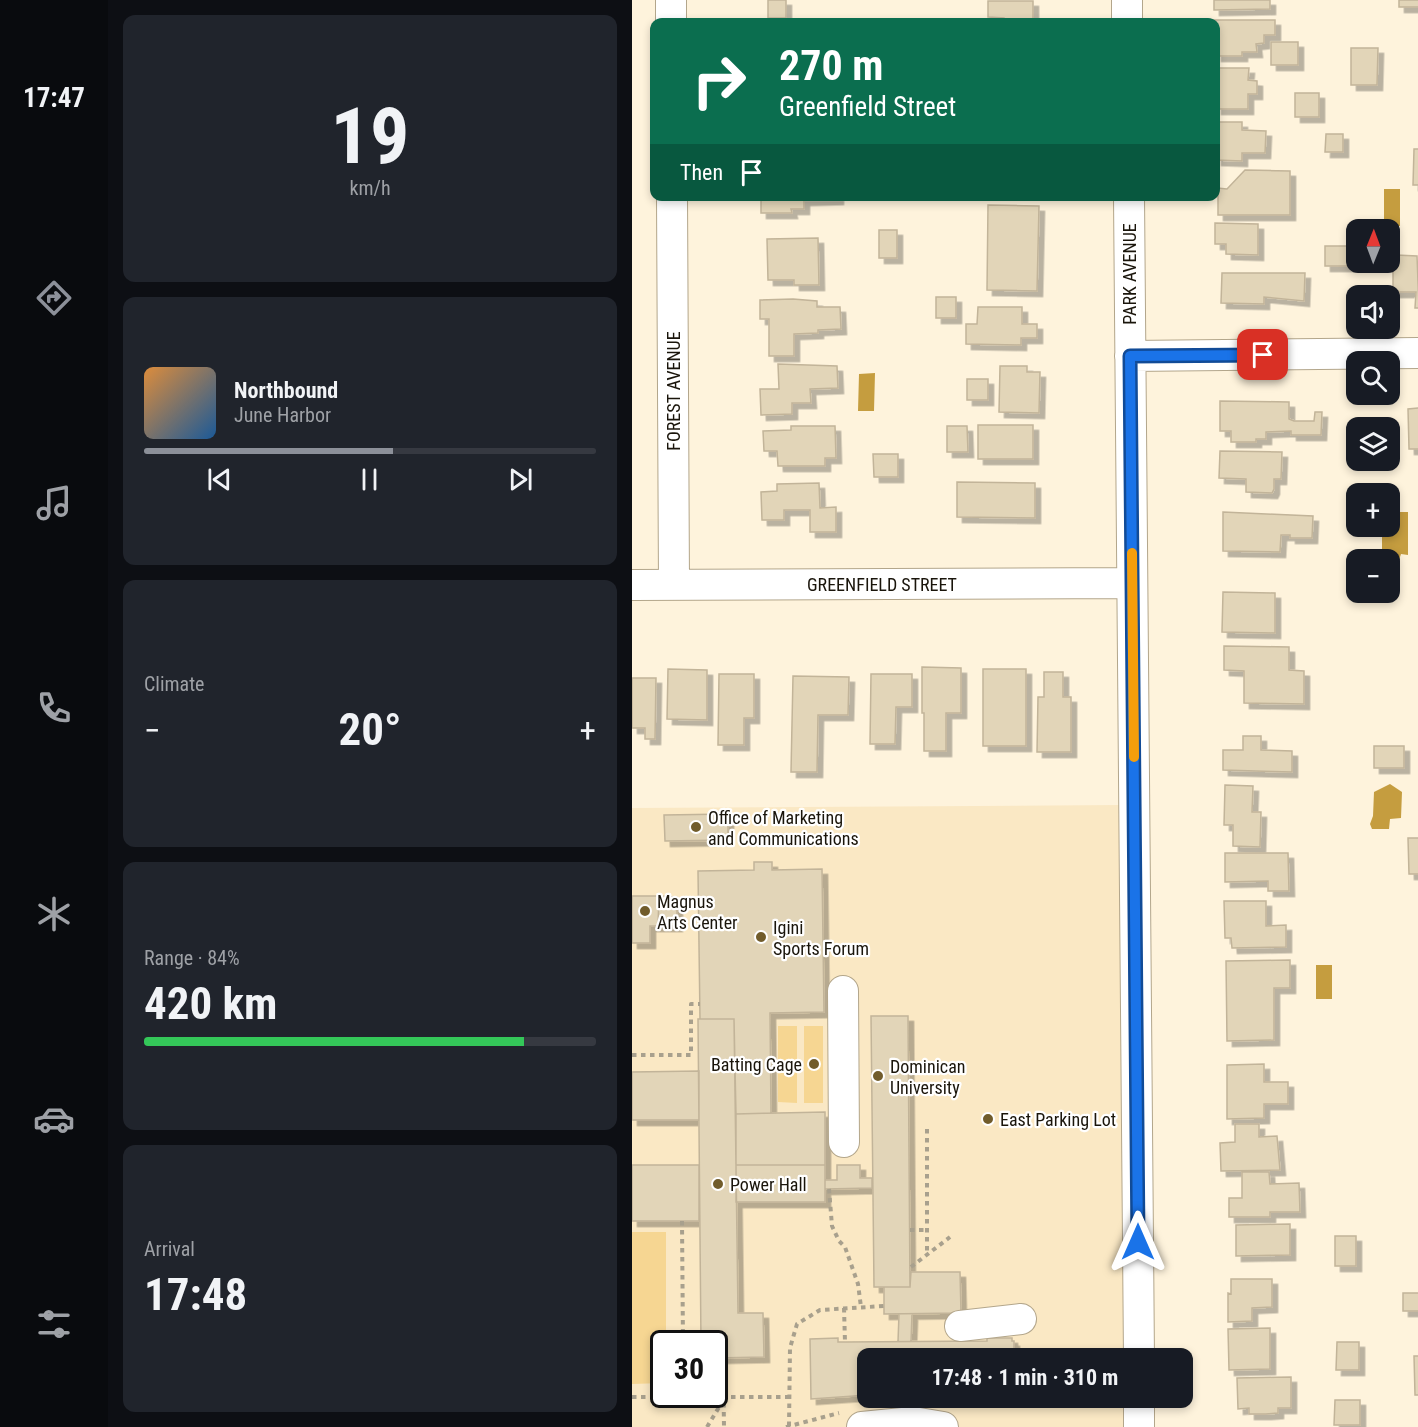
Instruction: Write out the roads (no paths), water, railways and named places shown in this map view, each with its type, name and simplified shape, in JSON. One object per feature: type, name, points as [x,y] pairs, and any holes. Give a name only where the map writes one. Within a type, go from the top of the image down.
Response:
[{"type":"street","points":[[671,0],[671,18]]},
{"type":"street","points":[[1127,0],[1127,18]]},
{"type":"street","name":"FOREST AVENUE","points":[[672,201],[674,585]]},
{"type":"street","name":"PARK AVENUE","points":[[1129,201],[1139,1348]]},
{"type":"street","points":[[1130,356],[1418,353]]},
{"type":"street","name":"GREENFIELD STREET","points":[[632,585],[1132,583]]},
{"type":"street","points":[[843,990],[844,1142]]},
{"type":"street","points":[[960,1326],[1021,1319]]},
{"type":"street","points":[[1139,1408],[1139,1427]]},
{"type":"street","points":[[851,1420],[913,1422],[943,1427]]},
{"type":"place","name":"Office of Marketing and Communications","points":[[696,827]]},
{"type":"place","name":"Magnus Arts Center","points":[[645,911]]},
{"type":"place","name":"Igini Sports Forum","points":[[761,937]]},
{"type":"place","name":"Batting Cage","points":[[814,1064]]},
{"type":"place","name":"Dominican University","points":[[878,1076]]},
{"type":"place","name":"East Parking Lot","points":[[988,1119]]},
{"type":"place","name":"Power Hall","points":[[718,1184]]}]
